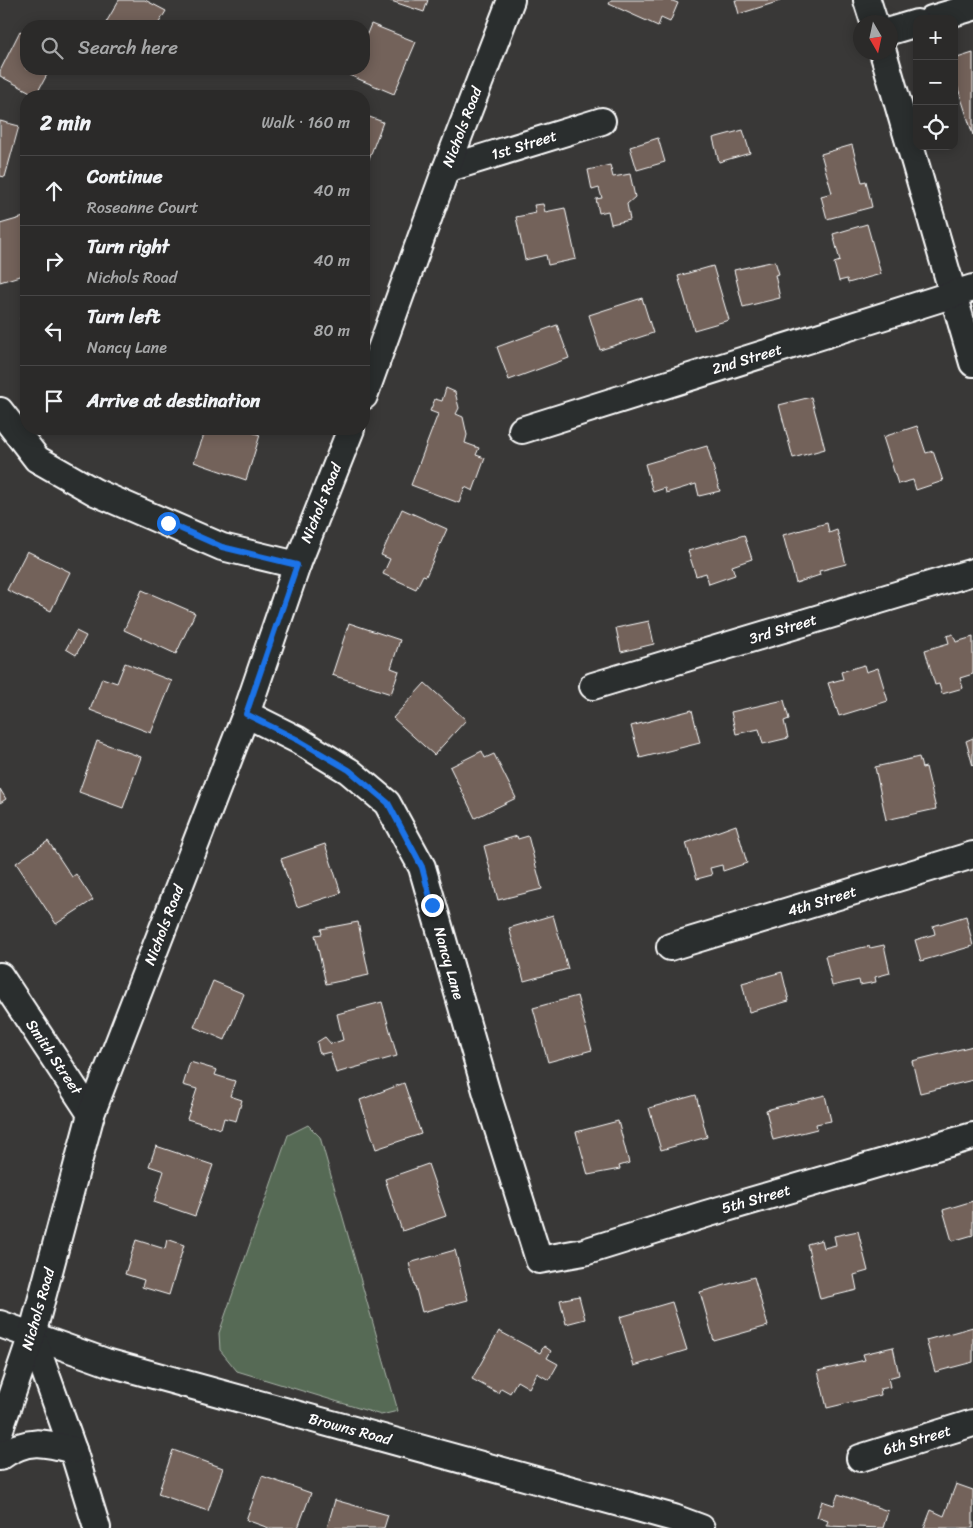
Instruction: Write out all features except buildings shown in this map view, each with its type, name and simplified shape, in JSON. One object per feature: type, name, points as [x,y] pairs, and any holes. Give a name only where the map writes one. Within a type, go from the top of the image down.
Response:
[{"type":"street","name":"Nichols Road","points":[[370,379],[446,168],[511,0]]},
{"type":"street","points":[[867,0],[872,15]]},
{"type":"street","points":[[946,15],[973,7]]},
{"type":"street","points":[[898,29],[913,24]]},
{"type":"street","points":[[886,60],[963,291],[973,364]]},
{"type":"street","name":"1st Street","points":[[446,168],[602,121]]},
{"type":"street","name":"2nd Street","points":[[522,430],[963,291]]},
{"type":"street","points":[[0,411],[37,459],[95,492],[222,547],[297,565]]},
{"type":"street","name":"Nichols Road","points":[[0,1429],[32,1335],[91,1114],[246,714],[297,565],[349,435]]},
{"type":"street","name":"3rd Street","points":[[593,686],[973,572]]},
{"type":"street","name":"Nancy Lane","points":[[246,714],[298,740],[349,770],[388,803],[422,867],[487,1094],[540,1260]]},
{"type":"street","name":"4th Street","points":[[670,947],[973,855]]},
{"type":"street","name":"Smith Street","points":[[0,976],[91,1114]]},
{"type":"street","name":"5th Street","points":[[540,1260],[600,1247],[973,1136]]},
{"type":"street","name":"Browns Road","points":[[0,1324],[106,1362],[674,1518],[701,1528]]},
{"type":"street","points":[[32,1335],[73,1450],[97,1528]]},
{"type":"street","name":"6th Street","points":[[860,1458],[973,1423]]},
{"type":"street","points":[[0,1457],[18,1446],[46,1442],[73,1450]]},
{"type":"green space","points":[[308,1125],[320,1137],[398,1411],[381,1415],[237,1371],[220,1350],[219,1333],[288,1135]]},
{"type":"route","points":[[168,523],[222,547],[297,565],[246,714],[298,740],[349,770],[388,803],[422,867],[432,905]]}]
